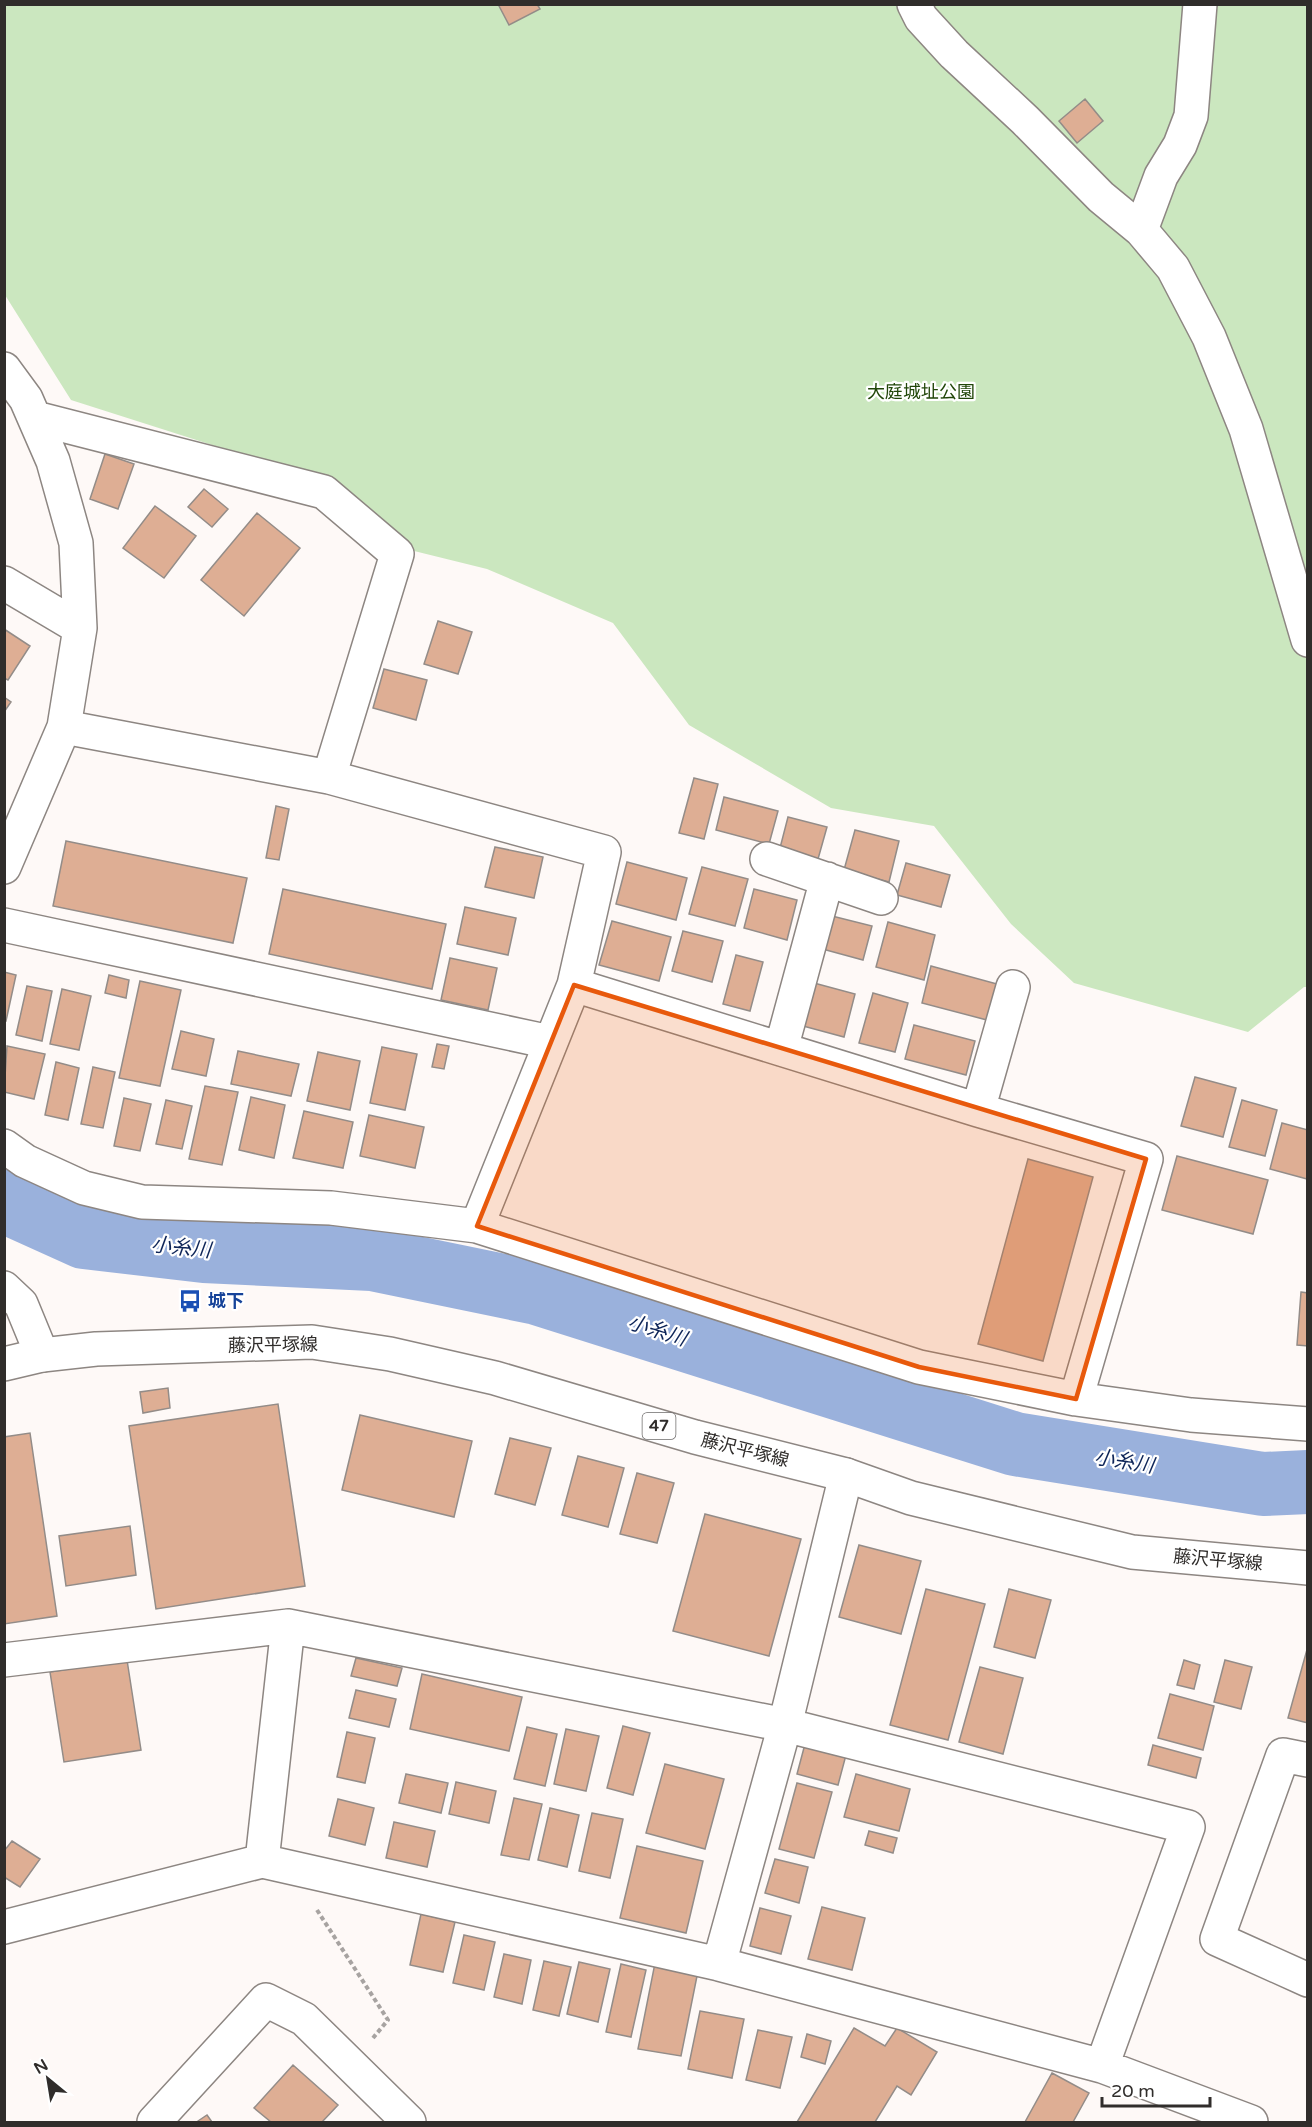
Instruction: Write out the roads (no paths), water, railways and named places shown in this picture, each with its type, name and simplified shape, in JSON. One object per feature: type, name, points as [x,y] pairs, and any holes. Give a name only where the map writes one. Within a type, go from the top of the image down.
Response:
[{"type":"street","points":[[1141,230],[1161,176],[1180,145],[1191,116],[1200,4]]},
{"type":"street","points":[[927,9],[1101,197],[1141,230],[1173,268],[1209,337],[1246,429],[1308,640]]},
{"type":"street","points":[[4,369],[26,399],[53,461],[76,543],[80,628],[64,727],[9,846]]},
{"type":"street","points":[[35,418],[324,492],[397,554],[329,777]]},
{"type":"street","points":[[4,583],[80,628]]},
{"type":"street","points":[[64,727],[329,777],[604,852],[574,985],[477,1226]]},
{"type":"street","points":[[766,859],[881,898]]},
{"type":"street","points":[[781,1049],[827,879]]},
{"type":"street","points":[[4,925],[550,1041]]},
{"type":"street","points":[[574,985],[978,1110],[1146,1159],[1076,1399]]},
{"type":"street","points":[[978,1110],[1013,987]]},
{"type":"street","points":[[4,1146],[25,1161],[84,1188],[142,1202],[331,1208],[477,1226],[919,1367],[1076,1399],[1191,1415],[1308,1424]]},
{"type":"street","points":[[4,1288],[21,1304],[42,1354]]},
{"type":"street","name":"藤沢平塚線","points":[[4,1364],[42,1354],[96,1349],[323,1343],[390,1354],[495,1378],[695,1437],[846,1475],[911,1498],[1132,1552],[1308,1568]]},
{"type":"street","points":[[719,1964],[785,1725],[846,1475]]},
{"type":"street","points":[[275,1864],[288,1626]]},
{"type":"street","points":[[4,1660],[288,1626],[785,1725],[1188,1827],[1102,2066]]},
{"type":"street","points":[[1308,1760],[1283,1755],[1217,1939],[1308,1980]]},
{"type":"street","points":[[4,1927],[275,1864],[719,1964],[1102,2066],[1251,2122]]},
{"type":"street","points":[[154,2122],[266,2000],[304,2019],[410,2122]]},
{"type":"waterway","name":"小糸川","points":[[4,1201],[84,1237],[204,1251],[372,1259],[537,1293],[1015,1444],[1263,1484],[1308,1482]]},
{"type":"place","name":"城下","points":[[190,1301]]},
{"type":"park label","name":"大庭城址公園","points":[[921,392]]}]
